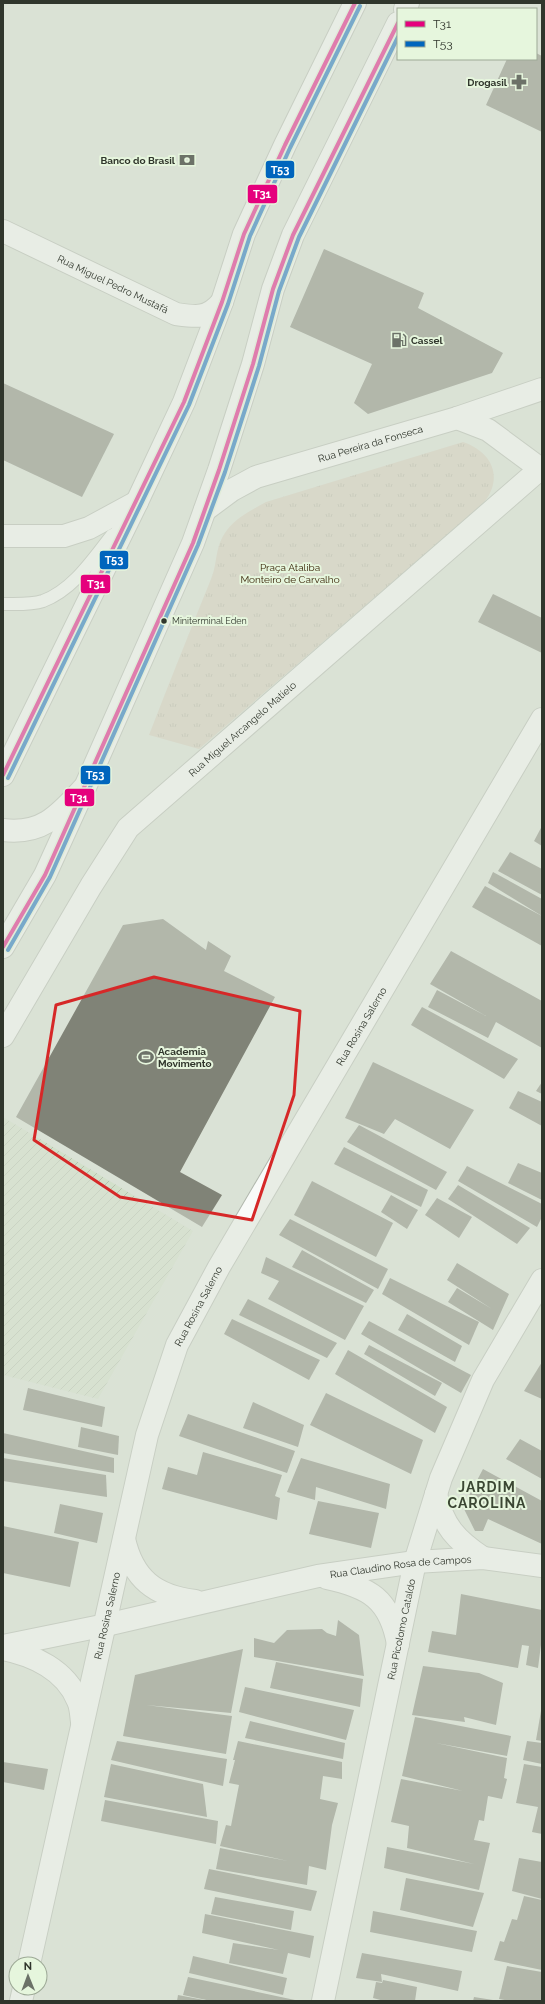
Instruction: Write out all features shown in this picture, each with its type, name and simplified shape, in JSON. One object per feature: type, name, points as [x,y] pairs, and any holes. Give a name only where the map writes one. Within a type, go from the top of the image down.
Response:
[{"type":"street","points":[[3,775],[137,502],[184,402],[222,302],[244,234],[285,145],[355,3]]},
{"type":"street","points":[[3,947],[45,875],[86,786],[193,543],[253,364],[273,289],[293,235],[397,25]]},
{"type":"street","name":"Rua Miguel Pedro Mustafá","points":[[3,231],[176,314],[191,316],[203,315],[214,312],[222,302]]},
{"type":"street","name":"Rua Pereira da Fonseca","points":[[205,510],[232,490],[256,477],[457,418],[542,389]]},
{"type":"street","points":[[457,418],[488,430],[541,470]]},
{"type":"street","name":"Rua Miguel Arcangelo Matielo","points":[[3,1036],[91,886],[128,828],[541,470]]},
{"type":"street","points":[[3,536],[64,536],[89,528],[137,502]]},
{"type":"street","name":"Rua Rosina Salerno","points":[[32,1956],[147,1435],[177,1344],[219,1267],[542,719]]},
{"type":"street","points":[[3,830],[35,829],[59,815],[86,786]]},
{"type":"street","name":"Rua Picolomo Cataldo","points":[[323,2001],[415,1562],[441,1478],[483,1380],[542,1280]]},
{"type":"street","name":"Rua Claudino Rosa de Campos","points":[[436,1494],[440,1512],[446,1524],[464,1545],[483,1558]]},
{"type":"street","name":"Rua Claudino Rosa de Campos","points":[[124,1538],[128,1557],[136,1572],[155,1589],[177,1599],[203,1602]]},
{"type":"street","name":"Rua Claudino Rosa de Campos","points":[[3,1646],[106,1625],[318,1576],[415,1562],[483,1558],[542,1566]]},
{"type":"street","name":"Rua Claudino Rosa de Campos","points":[[318,1576],[344,1582],[363,1589],[379,1599],[395,1626],[398,1645]]},
{"type":"street","points":[[3,1649],[21,1652],[39,1660],[67,1682],[71,1686],[79,1702],[83,1727]]},
{"type":"lane","points":[[3,604],[24,604],[42,601],[60,592],[86,568],[137,502]]},
{"type":"highlighted area","points":[[154,977],[300,1011],[294,1095],[252,1220],[120,1197],[34,1140],[56,1005]]},
{"type":"shaded area","points":[[3,1117],[193,1231],[98,1399],[3,1375]]},
{"type":"green space","name":"Praça Ataliba Monteiro de Carvalho","points":[[463,442],[483,453],[489,460],[493,469],[494,478],[492,487],[488,497],[481,506],[199,749],[149,735],[211,579],[220,543],[227,530],[235,521],[266,502]]},
{"type":"building","name":"Drogasil","points":[[537,54],[542,56],[542,132],[486,105],[507,60],[537,60]]},
{"type":"building","name":"Cassel","points":[[324,249],[424,293],[418,308],[503,353],[492,373],[368,414],[354,403],[372,364],[290,327]]},
{"type":"building","points":[[3,383],[114,434],[82,497],[3,460]]},
{"type":"building","points":[[493,594],[542,618],[542,653],[478,622]]},
{"type":"building","points":[[542,826],[542,846],[534,841]]},
{"type":"building","points":[[510,852],[542,869],[542,895],[498,871]]},
{"type":"building","points":[[493,872],[542,899],[542,916],[488,883]]},
{"type":"building","points":[[485,886],[542,916],[542,946],[472,907]]},
{"type":"building","name":"Academia Movimento","points":[[163,919],[206,950],[208,941],[231,956],[224,971],[275,997],[180,1172],[222,1195],[202,1227],[16,1117],[123,925]]},
{"type":"building","points":[[451,951],[542,1001],[542,1048],[496,1022],[488,1038],[428,1007],[437,990],[486,1016],[430,984]]},
{"type":"building","points":[[422,1007],[518,1059],[504,1079],[411,1025]]},
{"type":"building","points":[[373,1062],[474,1110],[450,1149],[395,1119],[384,1134],[345,1118]]},
{"type":"building","points":[[542,1082],[542,1094],[536,1091]]},
{"type":"building","points":[[518,1091],[542,1102],[542,1126],[509,1108]]},
{"type":"building","points":[[359,1125],[447,1172],[436,1190],[347,1142]]},
{"type":"building","points":[[344,1147],[428,1190],[421,1207],[334,1164]]},
{"type":"building","points":[[518,1163],[542,1173],[542,1200],[508,1183]]},
{"type":"building","points":[[467,1166],[542,1204],[542,1217],[537,1227],[458,1181]]},
{"type":"building","points":[[312,1181],[393,1223],[376,1257],[294,1215]]},
{"type":"building","points":[[458,1185],[530,1228],[517,1244],[448,1199]]},
{"type":"building","points":[[391,1195],[418,1210],[407,1229],[381,1212]]},
{"type":"building","points":[[437,1198],[472,1217],[459,1238],[425,1215]]},
{"type":"building","points":[[290,1219],[388,1269],[378,1289],[279,1235]]},
{"type":"building","points":[[302,1250],[374,1290],[366,1303],[292,1267]]},
{"type":"building","points":[[266,1257],[364,1306],[345,1340],[268,1299],[279,1281],[261,1273]]},
{"type":"building","points":[[457,1263],[509,1294],[493,1330],[448,1302],[457,1288],[492,1309],[447,1280]]},
{"type":"building","points":[[390,1278],[479,1322],[469,1345],[382,1294]]},
{"type":"building","points":[[248,1299],[337,1343],[327,1358],[239,1315]]},
{"type":"building","points":[[407,1314],[462,1346],[455,1362],[398,1330]]},
{"type":"building","points":[[232,1319],[320,1360],[309,1380],[224,1334]]},
{"type":"building","points":[[369,1321],[471,1375],[461,1393],[361,1334]]},
{"type":"building","points":[[369,1345],[442,1383],[435,1396],[364,1354]]},
{"type":"building","points":[[348,1350],[447,1407],[435,1433],[335,1374]]},
{"type":"building","points":[[542,1362],[542,1399],[524,1391]]},
{"type":"building","points":[[28,1388],[105,1407],[102,1427],[23,1410]]},
{"type":"building","points":[[326,1393],[423,1440],[411,1474],[310,1425]]},
{"type":"building","points":[[253,1402],[304,1425],[298,1447],[243,1428]]},
{"type":"building","points":[[188,1414],[295,1451],[287,1473],[179,1436]]},
{"type":"building","points":[[81,1427],[119,1436],[118,1455],[78,1447]]},
{"type":"building","points":[[3,1433],[114,1458],[114,1473],[3,1453]]},
{"type":"building","points":[[520,1439],[542,1451],[542,1479],[506,1459]]},
{"type":"building","points":[[203,1452],[282,1475],[275,1496],[280,1498],[277,1520],[162,1489],[168,1467],[197,1475]]},
{"type":"building","points":[[3,1458],[106,1475],[107,1497],[3,1481]]},
{"type":"building","points":[[301,1458],[390,1484],[386,1509],[316,1487],[315,1500],[287,1492]]},
{"type":"building","points":[[483,1469],[542,1501],[542,1544],[488,1519],[483,1531],[475,1531],[463,1507]]},
{"type":"building","points":[[318,1501],[379,1513],[371,1548],[309,1534]]},
{"type":"building","points":[[60,1504],[103,1513],[97,1543],[54,1533]]},
{"type":"building","points":[[3,1526],[79,1542],[70,1587],[3,1573]]},
{"type":"building","points":[[461,1594],[542,1610],[542,1637],[538,1668],[526,1665],[529,1646],[522,1645],[518,1668],[428,1652],[432,1631],[456,1635]]},
{"type":"building","points":[[338,1620],[359,1635],[364,1676],[254,1657],[254,1638],[274,1643],[287,1630],[322,1629],[327,1633],[336,1636]]},
{"type":"building","points":[[243,1649],[231,1713],[146,1705],[232,1716],[226,1754],[123,1736],[135,1675]]},
{"type":"building","points":[[276,1662],[363,1679],[360,1707],[270,1688]]},
{"type":"building","points":[[423,1666],[479,1673],[503,1683],[496,1725],[464,1717],[465,1722],[412,1715]]},
{"type":"building","points":[[245,1687],[354,1710],[346,1740],[239,1712]]},
{"type":"building","points":[[541,1711],[542,1712],[542,1741],[536,1740]]},
{"type":"building","points":[[415,1717],[511,1736],[507,1756],[436,1743],[507,1758],[504,1778],[507,1779],[502,1799],[488,1796],[484,1821],[479,1820],[474,1840],[490,1843],[479,1890],[384,1868],[387,1847],[474,1864],[407,1848],[409,1826],[391,1822],[401,1779],[463,1791],[402,1776]]},
{"type":"building","points":[[250,1721],[345,1743],[343,1759],[245,1738]]},
{"type":"building","points":[[117,1741],[227,1759],[223,1786],[111,1760]]},
{"type":"building","points":[[238,1741],[342,1762],[342,1779],[323,1776],[320,1799],[338,1803],[332,1825],[326,1870],[309,1866],[307,1885],[216,1869],[220,1848],[288,1861],[220,1846],[226,1825],[231,1826],[239,1785],[229,1783]]},
{"type":"building","points":[[527,1741],[542,1743],[542,1764],[523,1760]]},
{"type":"building","points":[[3,1762],[48,1769],[44,1790],[3,1782]]},
{"type":"building","points":[[111,1764],[203,1784],[207,1817],[104,1797]]},
{"type":"building","points":[[524,1764],[542,1767],[542,1834],[532,1832],[538,1807],[516,1803]]},
{"type":"building","points":[[105,1800],[218,1821],[216,1844],[101,1821]]},
{"type":"building","points":[[519,1858],[542,1862],[542,1899],[512,1891]]},
{"type":"building","points":[[209,1869],[317,1891],[311,1911],[204,1889]]},
{"type":"building","points":[[406,1878],[484,1893],[473,1927],[400,1910]]},
{"type":"building","points":[[524,1896],[542,1900],[542,1970],[494,1960],[500,1941],[504,1942],[512,1919],[517,1920]]},
{"type":"building","points":[[215,1897],[294,1911],[291,1930],[211,1914]]},
{"type":"building","points":[[373,1911],[477,1931],[472,1952],[370,1932]]},
{"type":"building","points":[[205,1914],[314,1936],[310,1958],[288,1953],[283,1974],[229,1963],[233,1943],[279,1950],[202,1933]]},
{"type":"building","points":[[362,1953],[462,1971],[458,1991],[381,1974],[382,1982],[356,1978]]},
{"type":"building","points":[[193,1956],[287,1978],[283,1995],[189,1973]]},
{"type":"building","points":[[507,1966],[542,1972],[542,2001],[510,2001],[499,1999]]},
{"type":"building","points":[[188,1977],[295,2001],[211,2001],[183,1995]]},
{"type":"building","points":[[383,1980],[417,1987],[415,2001],[384,2001],[373,1998],[376,1982],[382,1983]]},
{"type":"building","points":[[178,1995],[204,2000],[204,2001],[177,2001]]},
{"type":"building","points":[[474,1997],[493,2000],[493,2001],[473,2001]]},
{"type":"transit line","name":"T31","points":[[3,775],[184,402],[222,302],[244,234],[285,145],[355,3]]},
{"type":"transit line","name":"T53","points":[[8,778],[189,405],[228,304],[250,236],[290,148],[360,6]]},
{"type":"transit line","name":"T31","points":[[3,947],[45,875],[193,543],[219,470],[253,364],[273,289],[293,235],[397,25]]},
{"type":"transit line","name":"T53","points":[[8,950],[50,877],[198,545],[225,472],[259,366],[279,291],[299,237],[397,39]]},
{"type":"place","name":"Drogasil","points":[[519,82]]},
{"type":"place","name":"Banco do Brasil","points":[[187,160]]},
{"type":"place","name":"Cassel","points":[[399,340]]},
{"type":"place","name":"Miniterminal Eden","points":[[164,621]]},
{"type":"place","name":"Academia Movimento","points":[[146,1057]]},
{"type":"district","name":"JARDIM CAROLINA","points":[[487,1496]]}]
